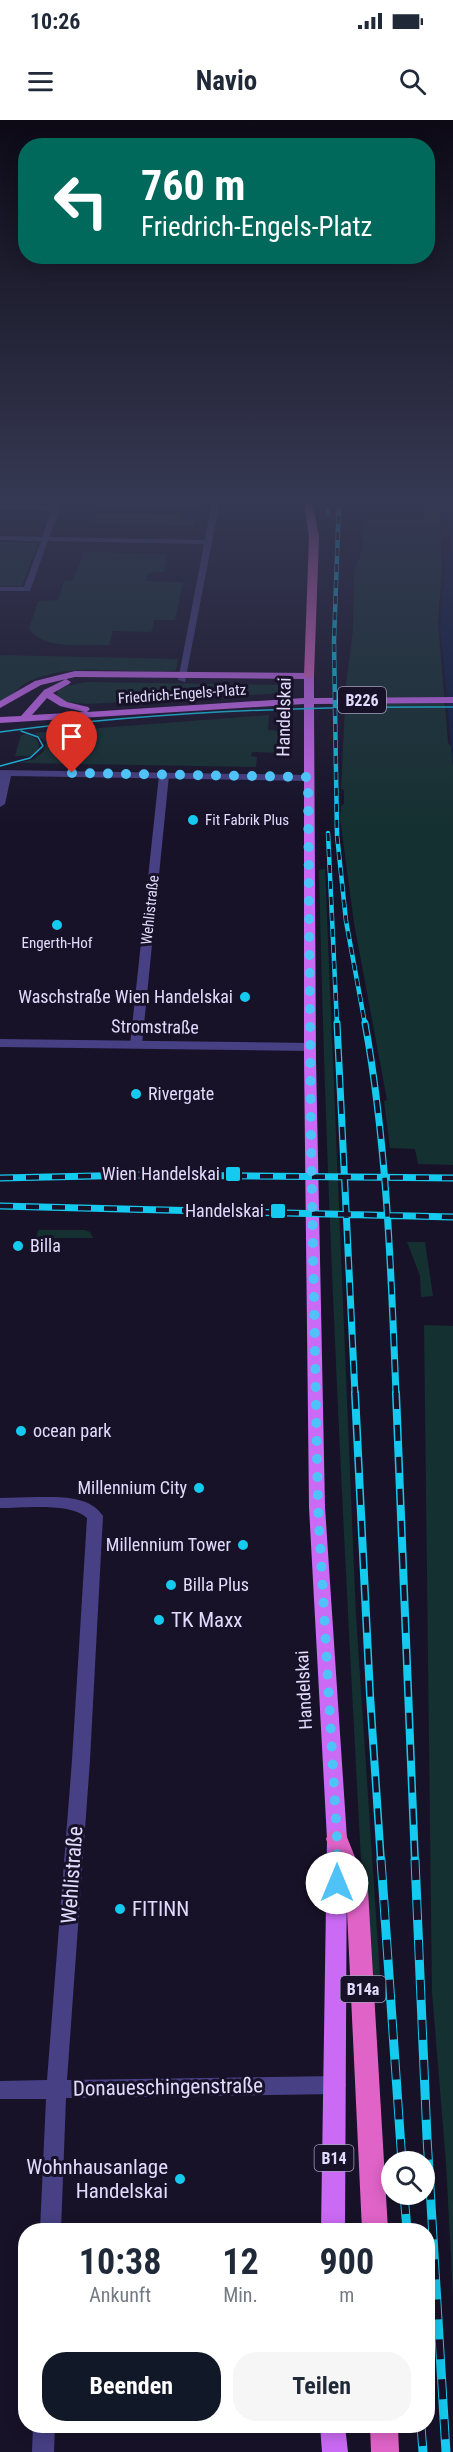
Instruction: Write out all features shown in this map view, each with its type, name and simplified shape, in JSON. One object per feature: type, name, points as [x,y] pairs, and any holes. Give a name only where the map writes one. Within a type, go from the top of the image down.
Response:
[{"type":"highway","name":"Handelskai","points":[[309,679],[311,609]]},
{"type":"highway","name":"B14a","points":[[337,1839],[357,1890],[375,2223]]},
{"type":"highway","points":[[384,2433],[385,2452]]},
{"type":"main road","points":[[0,705],[47,680],[75,674],[309,679]]},
{"type":"main road","points":[[32,710],[47,692],[63,683],[82,679],[183,677]]},
{"type":"main road","name":"Handelskai","points":[[309,679],[310,1047],[318,1507],[337,1839],[333,2223]]},
{"type":"main road","points":[[21,715],[23,692]]},
{"type":"main road","points":[[47,692],[57,702],[85,709]]},
{"type":"main road","name":"B226","points":[[272,700],[354,694],[453,695]]},
{"type":"main road","name":"Friedrich-Engels-Platz","points":[[85,709],[272,700]]},
{"type":"main road","name":"Friedrich-Engels-Platz","points":[[21,715],[272,700]]},
{"type":"main road","name":"B226","points":[[272,700],[453,700]]},
{"type":"main road","name":"B226","points":[[0,720],[32,710],[85,709]]},
{"type":"main road","name":"B226","points":[[0,710],[21,715]]},
{"type":"main road","points":[[334,2433],[335,2452]]},
{"type":"street","points":[[183,677],[196,609]]},
{"type":"street","points":[[0,804],[3,773],[308,777]]},
{"type":"street","name":"Wehlistraße","points":[[136,1044],[164,775]]},
{"type":"street","name":"Stromstraße","points":[[0,1043],[310,1047]]},
{"type":"street","name":"Wehlistraße","points":[[0,1503],[77,1504],[90,1509],[95,1520],[81,1760],[56,2089],[51,2223]]},
{"type":"street","name":"Donaueschingenstraße","points":[[0,2090],[336,2085]]},
{"type":"street","points":[[43,2452],[44,2433]]},
{"type":"green space","points":[[35,609],[177,609],[175,620],[154,620],[152,631],[113,631],[109,645],[66,645],[45,641],[29,629]]},
{"type":"green space","points":[[353,609],[439,609],[438,621],[448,743],[451,746],[453,766],[453,1165],[418,1164],[415,1149],[390,1148],[384,1101],[387,1100],[354,923],[340,818],[341,806],[344,804],[344,790],[341,789],[346,685]]},
{"type":"green space","points":[[0,655],[178,659],[176,670],[172,671],[85,670],[50,674],[29,681],[0,702]]},
{"type":"green space","points":[[87,682],[281,685],[284,693],[87,704],[66,702],[57,696],[58,690]]},
{"type":"green space","points":[[269,715],[268,730],[282,731],[280,753],[252,752],[251,756],[257,757],[256,767],[19,763],[34,759],[44,751],[46,742],[34,733]]},
{"type":"green space","points":[[26,734],[38,741],[38,750],[30,756],[15,756],[21,735]]},
{"type":"green space","points":[[325,869],[356,1616],[381,1991],[368,1990],[346,1570],[323,1010],[319,870]]},
{"type":"green space","points":[[38,1230],[85,1230],[90,1232],[93,1238],[36,1238]]},
{"type":"green space","points":[[407,1242],[425,1242],[433,1296],[421,1297],[420,1276]]},
{"type":"green space","points":[[424,1325],[453,1326],[453,2296],[446,2163],[432,1992]]},
{"type":"water","points":[[441,609],[453,609],[453,766],[440,626]]},
{"type":"tram line","points":[[0,732],[169,715],[283,709],[453,707]]},
{"type":"tram line","points":[[0,766],[30,758],[43,746],[38,737],[21,731]]},
{"type":"railway","points":[[335,609],[337,835],[346,921],[365,1024]]},
{"type":"railway","points":[[328,833],[337,1024]]},
{"type":"railway","points":[[337,1023],[344,1177]]},
{"type":"railway","points":[[365,1023],[384,1177]]},
{"type":"railway","points":[[0,1178],[142,1175],[344,1177]]},
{"type":"railway","points":[[344,1177],[384,1177]]},
{"type":"railway","points":[[344,1177],[346,1214]]},
{"type":"railway","points":[[384,1177],[453,1178]]},
{"type":"railway","points":[[384,1177],[387,1215]]},
{"type":"railway","points":[[0,1206],[346,1214]]},
{"type":"railway","points":[[346,1214],[387,1215]]},
{"type":"railway","points":[[346,1214],[355,1394]]},
{"type":"railway","points":[[387,1215],[453,1217]]},
{"type":"railway","points":[[387,1215],[396,1394]]},
{"type":"railway","points":[[355,1393],[381,1862]]},
{"type":"railway","points":[[396,1393],[415,1862]]},
{"type":"railway","points":[[381,1860],[401,2151]]},
{"type":"railway","points":[[415,1860],[432,2223]]},
{"type":"railway","points":[[405,2205],[406,2223]]},
{"type":"railway","points":[[435,2270],[446,2452]]},
{"type":"railway","points":[[422,2433],[423,2452]]},
{"type":"place","name":"Fit Fabrik Plus","points":[[193,820]]},
{"type":"place","name":"Engerth-Hof","points":[[57,925]]},
{"type":"place","name":"Waschstraße Wien Handelskai","points":[[245,997]]},
{"type":"place","name":"Rivergate","points":[[136,1094]]},
{"type":"place","name":"Wien Handelskai","points":[[233,1174]]},
{"type":"place","name":"Handelskai","points":[[278,1211]]},
{"type":"place","name":"Billa","points":[[18,1246]]},
{"type":"place","name":"ocean park","points":[[21,1431]]},
{"type":"place","name":"Millennium City","points":[[199,1488]]},
{"type":"place","name":"Millennium Tower","points":[[243,1545]]},
{"type":"place","name":"Billa Plus","points":[[171,1585]]},
{"type":"place","name":"TK Maxx","points":[[159,1620]]},
{"type":"place","name":"FITINN","points":[[120,1909]]},
{"type":"place","name":"Wohnhausanlage Handelskai","points":[[180,2179]]},
{"type":"route","points":[[72,773],[308,777],[311,1146],[318,1507],[337,1839],[337,1883]]}]
